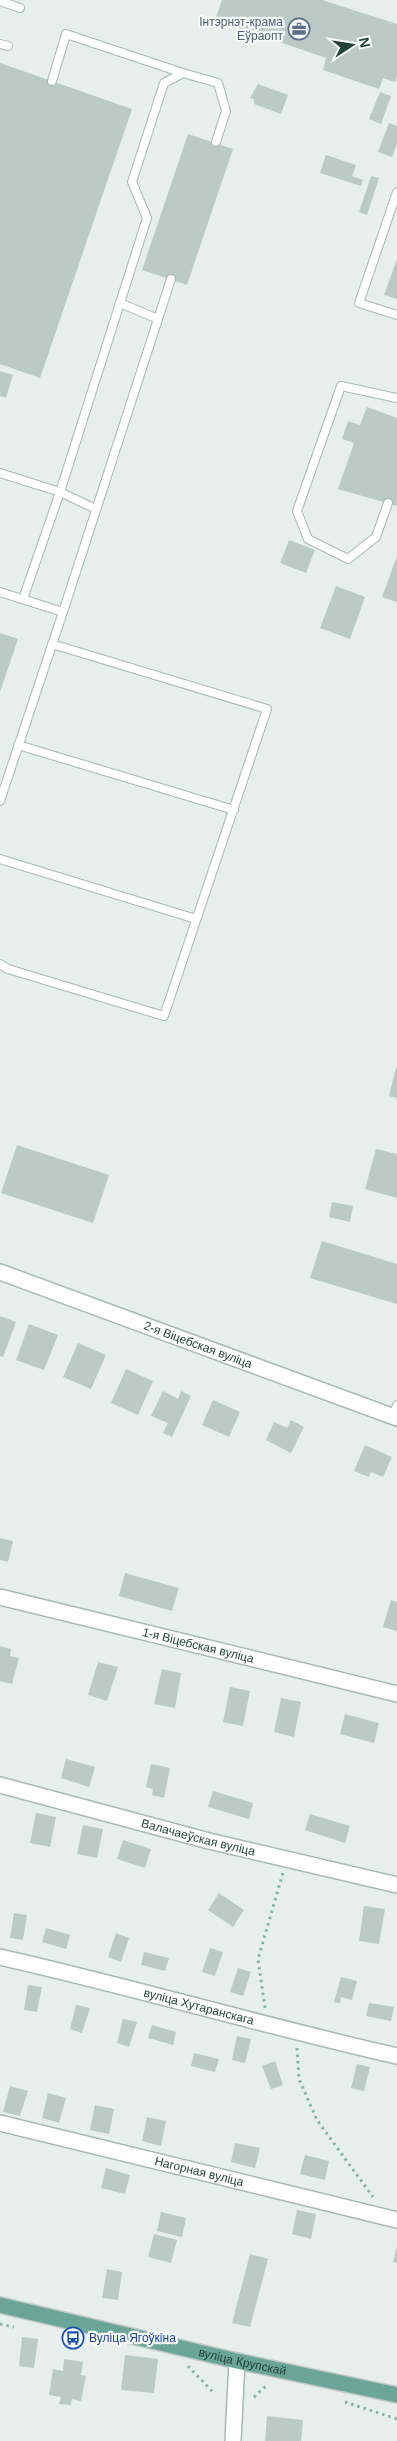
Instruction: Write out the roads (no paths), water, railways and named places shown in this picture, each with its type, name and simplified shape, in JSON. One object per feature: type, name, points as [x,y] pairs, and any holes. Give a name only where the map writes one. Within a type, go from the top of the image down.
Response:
[{"type":"main road","name":"вуліца Крупскай","points":[[0,2305],[236,2361],[397,2395]]},
{"type":"street","name":"2-я Віцебская вуліца","points":[[0,1272],[396,1413]]},
{"type":"street","name":"1-я Віцебская вуліца","points":[[0,1597],[397,1694]]},
{"type":"street","name":"Валачаеўская вуліца","points":[[0,1785],[209,1841],[397,1885]]},
{"type":"street","name":"вуліца Хутаранскага","points":[[0,1958],[129,1987],[229,2016],[397,2056]]},
{"type":"street","name":"Нагорная вуліца","points":[[0,2123],[179,2169],[397,2220]]},
{"type":"street","points":[[233,2441],[236,2361]]},
{"type":"lane","points":[[0,1],[20,8]]},
{"type":"lane","points":[[52,81],[66,34],[218,83],[226,111],[216,142]]},
{"type":"lane","points":[[23,599],[60,492],[147,218],[132,182],[164,83],[183,73]]},
{"type":"lane","points":[[397,192],[359,303],[397,315]]},
{"type":"lane","points":[[0,801],[171,280]]},
{"type":"lane","points":[[120,303],[158,319]]},
{"type":"lane","points":[[388,504],[376,537],[348,559],[308,539],[297,511],[341,386],[397,398]]},
{"type":"lane","points":[[0,473],[60,492],[96,509]]},
{"type":"lane","points":[[0,592],[62,612]]},
{"type":"lane","points":[[0,964],[8,969],[164,1016],[267,709],[52,644]]},
{"type":"lane","points":[[18,745],[234,810]]},
{"type":"lane","points":[[0,858],[196,919]]},
{"type":"place","name":"Інтэрнэт-крама Еўраопт","points":[[299,29]]},
{"type":"place","name":"Вуліца Ягоўкіна","points":[[73,2338]]}]
